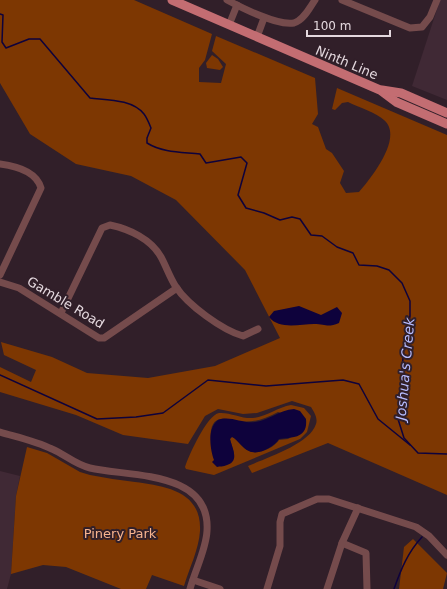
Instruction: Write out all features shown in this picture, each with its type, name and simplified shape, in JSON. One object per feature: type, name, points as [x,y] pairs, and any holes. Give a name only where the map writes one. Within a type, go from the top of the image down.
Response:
[{"type":"main road","name":"Ninth Line","points":[[172,0],[380,90],[396,102],[447,124]]},
{"type":"main road","name":"Ninth Line","points":[[380,90],[402,93],[447,113]]},
{"type":"street","points":[[227,0],[264,18],[295,22],[302,18],[315,0]]},
{"type":"street","points":[[342,0],[410,28],[422,27],[430,17],[437,0]]},
{"type":"street","points":[[229,25],[236,5]]},
{"type":"street","points":[[257,37],[264,18]]},
{"type":"street","points":[[0,164],[13,166],[33,175],[39,181],[41,188],[0,275]]},
{"type":"street","points":[[61,313],[102,228],[110,224],[152,244],[160,255],[177,288],[206,316],[231,332],[243,336],[258,329]]},
{"type":"street","name":"Gamble Road","points":[[0,282],[20,288],[100,338],[104,338],[177,288]]},
{"type":"street","points":[[0,432],[43,445],[89,468],[170,481],[190,491],[200,502],[207,523],[205,541],[190,589]]},
{"type":"street","points":[[267,589],[280,546],[280,522],[282,514],[321,499],[329,499],[416,527],[429,536],[447,555]]},
{"type":"street","points":[[327,589],[342,543],[358,508]]},
{"type":"street","points":[[342,543],[366,553],[366,589]]},
{"type":"street","points":[[192,580],[220,589]]},
{"type":"shaded area","points":[[440,0],[447,0],[447,100],[412,86]]},
{"type":"shaded area","points":[[299,306],[321,315],[337,307],[342,313],[339,323],[329,326],[314,324],[284,325],[278,324],[269,317],[274,311]]},
{"type":"shaded area","points":[[294,409],[300,411],[306,419],[306,426],[302,434],[294,437],[279,439],[270,448],[261,452],[247,450],[232,437],[230,439],[234,454],[233,461],[226,466],[217,467],[212,462],[214,460],[210,439],[212,428],[218,420],[227,418],[246,422],[255,422],[284,411]]},
{"type":"shaded area","points":[[0,471],[20,476],[16,496],[11,574],[7,589],[0,589]]},
{"type":"green space","points":[[0,0],[134,0],[212,34],[205,60],[199,68],[199,82],[221,83],[226,64],[212,51],[216,36],[315,78],[318,114],[312,124],[318,127],[326,149],[332,153],[344,171],[340,183],[346,193],[359,192],[364,186],[384,157],[390,136],[389,127],[381,117],[348,102],[342,103],[335,110],[332,109],[337,88],[447,135],[447,495],[328,443],[252,473],[248,466],[297,444],[312,431],[316,424],[315,415],[311,407],[292,401],[257,413],[243,414],[218,409],[205,416],[188,444],[123,435],[76,415],[0,392],[0,367],[31,382],[36,370],[4,355],[1,342],[52,357],[87,373],[148,378],[215,366],[280,338],[245,270],[176,200],[131,176],[76,164],[30,134],[0,83]]},
{"type":"green space","points":[[212,55],[218,59],[223,67],[220,70],[207,68],[206,63]]},
{"type":"green space","points":[[291,405],[304,408],[311,416],[307,432],[300,439],[214,475],[186,469],[185,467],[187,461],[194,445],[214,415],[223,413],[245,418],[253,418],[263,416]],"holes":[[[278,412],[306,423],[303,431],[288,439],[279,440],[266,450],[257,452],[249,451],[244,448],[232,436],[230,439],[234,453],[227,465],[218,466],[211,440],[212,426],[215,421],[229,419],[248,422],[263,419]]]},
{"type":"green space","name":"Pinery Park","points":[[27,447],[47,453],[80,472],[101,477],[158,486],[180,493],[188,499],[195,507],[199,518],[200,531],[196,552],[184,586],[152,575],[146,589],[121,589],[66,567],[43,565],[11,574],[16,496]]},
{"type":"green space","points":[[413,539],[447,573],[443,589],[399,589],[404,547]]},
{"type":"waterway","name":"Joshua's Creek","points":[[0,14],[3,15],[2,42],[6,48],[29,39],[40,39],[90,98],[119,101],[133,105],[139,109],[144,114],[151,128],[147,138],[147,143],[160,149],[200,154],[206,163],[241,157],[247,163],[238,195],[246,208],[264,213],[280,220],[292,217],[300,219],[311,235],[322,236],[337,247],[353,253],[359,265],[377,266],[389,270],[402,283],[410,301],[410,316],[404,346],[398,419],[404,438],[418,453],[447,454]]},
{"type":"waterway","points":[[0,375],[97,419],[136,417],[163,413],[208,380],[266,386],[343,380],[359,384],[378,419],[410,445]]},
{"type":"waterway","points":[[394,589],[405,561],[422,537]]}]
